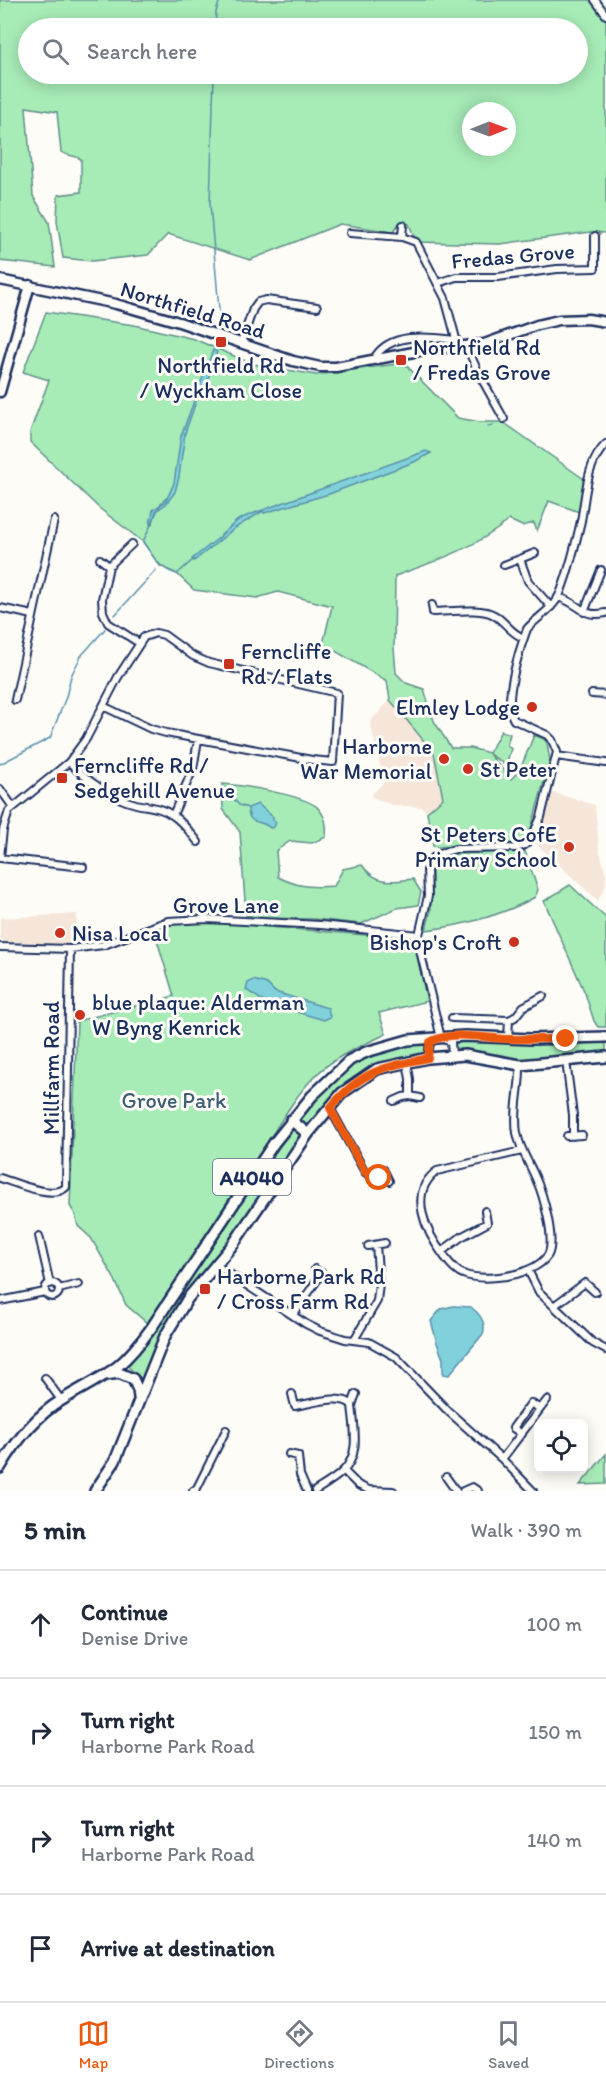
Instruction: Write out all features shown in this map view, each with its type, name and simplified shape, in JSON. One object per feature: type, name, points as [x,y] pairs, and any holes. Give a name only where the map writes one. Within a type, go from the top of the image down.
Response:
[{"type":"main road","name":"A4040","points":[[0,1468],[4,1456],[33,1424],[61,1400],[120,1365],[152,1328],[291,1120],[350,1060],[385,1046],[408,1040],[465,1036],[566,1039],[606,1037]]},
{"type":"main road","name":"A4040","points":[[94,1491],[115,1461],[165,1336],[188,1298],[234,1243],[308,1134],[342,1093],[377,1069],[428,1058],[452,1056],[488,1058],[520,1065],[606,1057]]},
{"type":"main road","points":[[291,1120],[308,1134]]},
{"type":"main road","points":[[104,1375],[119,1373],[133,1379],[139,1400]]},
{"type":"street","points":[[596,0],[606,15]]},
{"type":"street","points":[[350,233],[402,237],[403,225]]},
{"type":"street","name":"Fredas Grove","points":[[438,283],[456,277],[498,277],[557,269],[595,268],[595,236]]},
{"type":"street","name":"Fredas Grove","points":[[402,237],[416,242],[447,303],[460,344],[504,419]]},
{"type":"street","name":"Northfield Road","points":[[0,280],[116,304],[179,322],[293,361],[320,366],[336,367],[460,344],[484,344],[537,325],[559,320],[588,319],[606,322]]},
{"type":"street","points":[[0,392],[30,285]]},
{"type":"street","points":[[241,343],[258,302],[266,300],[317,307]]},
{"type":"street","name":"Northfield Road","points":[[374,359],[379,350],[409,338],[427,336],[460,344]]},
{"type":"street","points":[[441,1038],[420,950],[419,935],[427,905],[427,870],[433,858],[455,849],[517,848],[525,845],[532,837],[541,817],[556,756],[555,746],[547,735],[521,724],[511,715],[510,698],[527,629],[534,620],[551,607],[558,597],[572,558],[594,459],[606,444]]},
{"type":"street","points":[[15,700],[54,520]]},
{"type":"street","points":[[132,544],[109,566],[102,599],[103,612],[108,623],[139,643]]},
{"type":"street","points":[[504,565],[535,553]]},
{"type":"street","points":[[520,559],[528,581],[551,607]]},
{"type":"street","points":[[100,560],[109,566]]},
{"type":"street","points":[[584,612],[601,570]]},
{"type":"street","points":[[558,597],[577,604],[584,612],[592,616],[606,613]]},
{"type":"street","points":[[0,608],[33,615]]},
{"type":"street","points":[[433,620],[433,609],[488,612],[524,638]]},
{"type":"street","points":[[83,867],[0,857],[3,830],[9,811],[69,762],[86,739],[103,706],[118,677],[139,643],[149,634],[164,635],[193,656],[209,663],[337,693],[333,762],[198,740],[151,729],[103,706]]},
{"type":"street","points":[[592,694],[606,692]]},
{"type":"street","points":[[173,815],[193,769],[198,740]]},
{"type":"street","points":[[556,756],[606,763]]},
{"type":"street","points":[[69,762],[89,782],[111,795],[161,809],[173,815],[198,842]]},
{"type":"street","points":[[0,789],[13,807]]},
{"type":"street","name":"Grove Lane","points":[[0,947],[70,949],[104,945],[168,921],[254,921],[419,935]]},
{"type":"street","name":"Millfarm Road","points":[[0,1178],[50,1193],[59,1192],[66,1187],[70,949]]},
{"type":"street","points":[[452,1018],[509,1020],[524,1007],[543,996]]},
{"type":"street","points":[[508,1038],[509,1020]]},
{"type":"street","points":[[428,1058],[430,1042],[441,1038],[451,1042],[452,1056]]},
{"type":"street","points":[[567,1061],[573,1115],[570,1136],[582,1135]]},
{"type":"street","points":[[407,1062],[410,1096]]},
{"type":"street","points":[[520,1065],[517,1133],[522,1151],[537,1180],[550,1235],[548,1255],[528,1270],[489,1278],[469,1276],[458,1271],[434,1242],[423,1218],[421,1201],[423,1187],[437,1172],[522,1151]]},
{"type":"street","points":[[394,1101],[410,1096],[420,1098]]},
{"type":"street","points":[[330,1108],[365,1172],[374,1179],[386,1175]]},
{"type":"street","points":[[441,1252],[461,1237],[488,1223],[484,1211]]},
{"type":"street","points":[[39,1236],[50,1284]]},
{"type":"street","points":[[368,1246],[385,1244]]},
{"type":"street","points":[[354,1340],[377,1302],[379,1284],[376,1245]]},
{"type":"street","points":[[216,1265],[320,1331],[369,1342],[396,1356],[448,1411],[502,1459],[533,1491]]},
{"type":"street","points":[[315,1269],[328,1278]]},
{"type":"street","points":[[528,1270],[539,1292],[593,1343],[606,1350]]},
{"type":"street","points":[[293,1315],[322,1273]]},
{"type":"street","points":[[555,1305],[585,1283],[595,1292]]},
{"type":"street","points":[[45,1292],[45,1287],[50,1284],[54,1284],[58,1289]]},
{"type":"street","points":[[58,1289],[79,1284]]},
{"type":"street","points":[[45,1292],[48,1296],[54,1297],[58,1289]]},
{"type":"street","points":[[0,1301],[45,1292]]},
{"type":"street","points":[[45,1378],[61,1400]]},
{"type":"street","points":[[292,1394],[295,1406],[292,1414]]},
{"type":"street","points":[[315,1491],[344,1472],[351,1460],[356,1447],[352,1406],[356,1394]]},
{"type":"street","points":[[295,1406],[335,1399],[349,1402],[352,1406]]},
{"type":"street","points":[[502,1459],[547,1400]]},
{"type":"street","points":[[522,1434],[513,1428],[531,1403],[540,1409]]},
{"type":"street","points":[[197,1490],[226,1430]]},
{"type":"street","points":[[298,1456],[304,1450]]},
{"type":"street","points":[[289,1454],[298,1456]]},
{"type":"street","points":[[298,1456],[300,1475],[308,1491]]},
{"type":"street","points":[[344,1472],[358,1485],[369,1490],[393,1491]]},
{"type":"street","points":[[446,1477],[456,1491]]},
{"type":"street","points":[[463,1491],[472,1487],[478,1488]]},
{"type":"shaded area","points":[[390,700],[434,753],[443,799],[427,812],[421,807],[391,805],[370,796],[384,782],[370,722]]},
{"type":"shaded area","name":"St Peters CofE Primary School","points":[[551,792],[595,805],[599,849],[606,874],[606,885],[598,901],[536,844]]},
{"type":"shaded area","points":[[77,914],[77,945],[4,942],[0,938],[0,918]]},
{"type":"green space","points":[[0,0],[592,0],[606,20],[606,233],[591,232],[500,244],[416,242],[409,224],[400,222],[393,232],[340,224],[250,260],[168,234],[148,255],[92,261],[63,258],[57,221],[58,195],[81,192],[81,159],[61,152],[57,112],[26,107],[33,196],[49,222],[55,267],[0,261]]},
{"type":"green space","points":[[46,312],[134,325],[194,339],[253,364],[316,375],[404,363],[458,418],[480,422],[503,422],[584,479],[579,512],[549,501],[537,531],[534,523],[522,526],[509,520],[469,546],[440,560],[395,576],[396,673],[406,683],[424,689],[434,721],[451,748],[470,748],[489,753],[501,731],[510,734],[507,745],[511,749],[506,765],[489,754],[511,779],[520,770],[534,735],[544,739],[547,743],[550,760],[531,829],[524,838],[513,843],[433,846],[427,812],[443,798],[434,753],[390,700],[387,681],[323,644],[332,606],[278,592],[257,598],[194,590],[177,574],[160,566],[143,542],[99,508],[30,442],[30,432],[49,380],[23,372]]},
{"type":"green space","points":[[222,784],[299,798],[317,807],[324,817],[326,837],[312,843],[290,841],[276,851],[278,877],[306,886],[334,886],[343,869],[362,865],[378,879],[398,881],[413,879],[421,892],[418,905],[397,908],[361,924],[313,919],[258,918],[246,915],[240,832],[223,809]]},
{"type":"green space","points":[[525,851],[538,890],[535,897],[482,919],[426,930],[431,910],[432,872],[438,861],[454,854]]},
{"type":"green space","points":[[570,885],[606,918],[606,1027],[598,1027],[594,1021],[585,993],[544,901]]},
{"type":"green space","name":"Grove Park","points":[[220,923],[366,935],[404,941],[413,945],[416,951],[427,1001],[379,1013],[386,1034],[340,1057],[323,1069],[301,1092],[147,1323],[126,1305],[115,1280],[91,1238],[78,1226],[70,1206],[77,1021],[174,996],[154,930],[168,924]]},
{"type":"green space","points":[[459,1040],[538,1043],[606,1041],[606,1054],[523,1062],[458,1053],[454,1048],[455,1043]]},
{"type":"green space","points":[[427,1042],[425,1056],[357,1079],[301,1139],[220,1253],[143,1380],[125,1364],[211,1249],[298,1119],[321,1091],[352,1065],[392,1048]]},
{"type":"green space","points":[[606,1454],[606,1484],[580,1485]]},
{"type":"water","points":[[213,350],[217,352],[206,385],[198,396],[185,433],[175,492],[166,504],[156,511],[153,523],[150,524],[153,510],[166,501],[174,483],[181,436]]},
{"type":"water","points":[[426,451],[431,453],[414,462],[329,494],[264,513],[263,511],[235,528],[194,561],[192,559],[238,520]]},
{"type":"water","points":[[258,804],[273,817],[276,822],[274,827],[270,828],[250,818],[248,808]]},
{"type":"water","points":[[253,980],[267,984],[275,992],[328,1008],[330,1017],[324,1020],[274,1008],[246,990],[248,983]]},
{"type":"water","points":[[453,1306],[471,1307],[482,1319],[484,1330],[449,1375],[443,1374],[443,1359],[431,1321],[441,1309]]},
{"type":"waterway","points":[[216,18],[220,0]]},
{"type":"waterway","points":[[214,84],[210,204],[220,321]]},
{"type":"waterway","points":[[488,426],[494,425]]},
{"type":"waterway","points":[[166,498],[161,503],[143,542],[153,557],[171,572],[177,574],[194,559]]},
{"type":"waterway","points":[[115,615],[156,570]]},
{"type":"waterway","points":[[0,764],[50,738],[66,697],[71,676],[81,656],[105,629]]},
{"type":"waterway","points":[[222,787],[230,789],[232,793]]},
{"type":"waterway","points":[[234,799],[239,805],[248,808]]},
{"type":"place","name":"Northfield Rd / Wyckham Close","points":[[221,342]]},
{"type":"place","name":"Northfield Rd / Fredas Grove","points":[[401,360]]},
{"type":"place","name":"Ferncliffe Rd / Flats","points":[[229,664]]},
{"type":"place","name":"Elmley Lodge","points":[[532,707]]},
{"type":"place","name":"Harborne War Memorial","points":[[444,759]]},
{"type":"place","name":"St Peter","points":[[468,769]]},
{"type":"place","name":"Ferncliffe Rd / Sedgehill Avenue","points":[[62,778]]},
{"type":"place","name":"St Peters CofE Primary School","points":[[569,847]]},
{"type":"place","name":"Nisa Local","points":[[60,933]]},
{"type":"place","name":"Bishop's Croft","points":[[514,942]]},
{"type":"place","name":"blue plaque: Alderman W Byng Kenrick","points":[[80,1015]]},
{"type":"place","name":"Harborne Park Rd / Cross Farm Rd","points":[[205,1289]]},
{"type":"route","points":[[379,1178],[369,1177],[365,1172],[330,1108],[342,1093],[362,1078],[377,1069],[428,1058],[430,1042],[441,1038],[465,1036],[531,1040],[566,1039]]}]
